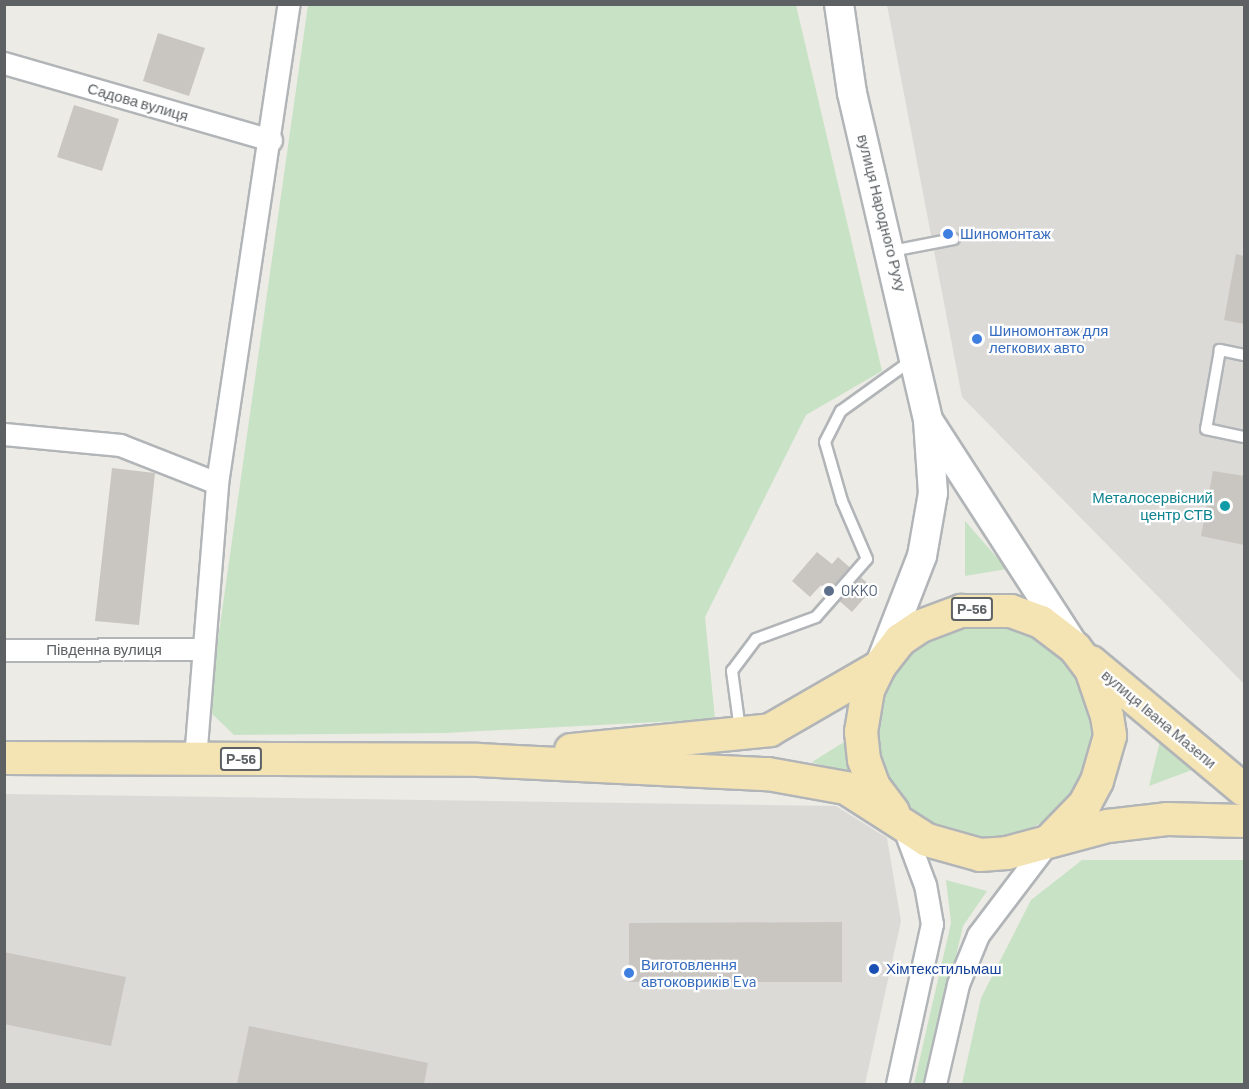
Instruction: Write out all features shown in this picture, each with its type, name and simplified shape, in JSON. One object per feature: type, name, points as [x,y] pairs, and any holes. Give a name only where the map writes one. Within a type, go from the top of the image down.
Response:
[{"type":"main road","name":"вулиця Народного Руху","points":[[839,4],[852,93],[917,356],[928,420],[933,493],[922,556],[879,667]]},
{"type":"main road","name":"вулиця Народного Руху","points":[[928,420],[1075,648]]},
{"type":"main road","name":"Р-56","points":[[478,760],[770,730],[879,667],[900,640],[921,626],[961,611],[983,608],[1041,622],[1075,648]]},
{"type":"main road","name":"вулиця Івана Мазепи","points":[[1075,648],[1245,790]]},
{"type":"main road","points":[[1051,839],[1085,804],[1110,736],[1102,692],[1075,648]]},
{"type":"main road","points":[[879,667],[868,690],[861,732],[864,760],[874,787],[902,824]]},
{"type":"main road","name":"Р-56","points":[[4,758],[478,760],[768,774],[846,788],[902,824],[952,851],[980,855],[1007,853],[1051,839],[1167,819],[1245,821]]},
{"type":"street","points":[[195,759],[217,483],[271,140],[289,4]]},
{"type":"street","name":"Садова вулиця","points":[[4,63],[271,140]]},
{"type":"street","points":[[4,434],[120,444],[217,483]]},
{"type":"street","name":"Південна вулиця","points":[[4,650],[203,649]]},
{"type":"street","points":[[897,1084],[932,924],[925,885],[902,824]]},
{"type":"street","points":[[935,1084],[958,984],[978,935],[1051,839]]},
{"type":"lane","points":[[892,251],[954,239]]},
{"type":"lane","points":[[1245,355],[1220,350],[1206,429],[1245,437]]},
{"type":"lane","points":[[740,733],[732,671],[756,639],[816,617],[867,559],[842,501],[825,442],[841,411],[917,356]]},
{"type":"shaded area","points":[[887,5],[1244,5],[1244,684],[962,397]]},
{"type":"shaded area","points":[[5,794],[836,806],[887,838],[901,921],[865,1084],[5,1084]]},
{"type":"green space","points":[[308,5],[796,5],[882,371],[806,415],[705,617],[715,719],[444,733],[234,735],[208,710]]},
{"type":"green space","points":[[965,521],[1007,569],[965,576]]},
{"type":"green space","points":[[974,625],[994,625],[1025,633],[1060,656],[1083,691],[1089,711],[1091,732],[1089,753],[1083,773],[1060,808],[1025,831],[994,839],[974,839],[943,831],[916,815],[901,800],[885,773],[877,742],[877,722],[885,691],[901,664],[916,649],[943,633]]},
{"type":"green space","points":[[1161,737],[1192,770],[1149,786]]},
{"type":"green space","points":[[844,742],[853,775],[812,762]]},
{"type":"green space","points":[[1082,860],[1244,860],[1244,1084],[962,1084],[981,998],[1031,900]]},
{"type":"green space","points":[[946,880],[987,891],[963,926],[926,1084],[914,1084],[951,923]]},
{"type":"building","points":[[158,33],[205,48],[189,96],[143,81]]},
{"type":"building","points":[[74,105],[119,119],[102,171],[57,157]]},
{"type":"building","points":[[1236,254],[1244,256],[1244,324],[1224,320]]},
{"type":"building","points":[[112,468],[155,473],[139,625],[95,621]]},
{"type":"building","name":"Металосервісний центр СТВ","points":[[1213,471],[1244,476],[1244,545],[1201,536]]},
{"type":"building","points":[[817,552],[832,564],[838,557],[873,588],[852,612],[821,585],[810,597],[792,581]]},
{"type":"building","points":[[842,922],[842,982],[629,982],[629,923]]},
{"type":"building","points":[[4,952],[126,977],[111,1046],[4,1024]]},
{"type":"building","points":[[249,1026],[428,1063],[424,1084],[237,1084]]},
{"type":"place","name":"Шиномонтаж","points":[[948,234]]},
{"type":"place","name":"Шиномонтаж для легкових авто","points":[[977,339]]},
{"type":"place","name":"Металосервісний центр СТВ","points":[[1225,506]]},
{"type":"place","name":"OKKO","points":[[829,591]]},
{"type":"place","name":"Хімтекстильмаш","points":[[874,969]]},
{"type":"place","name":"Виготовлення автоковриків Eva","points":[[629,973]]}]
